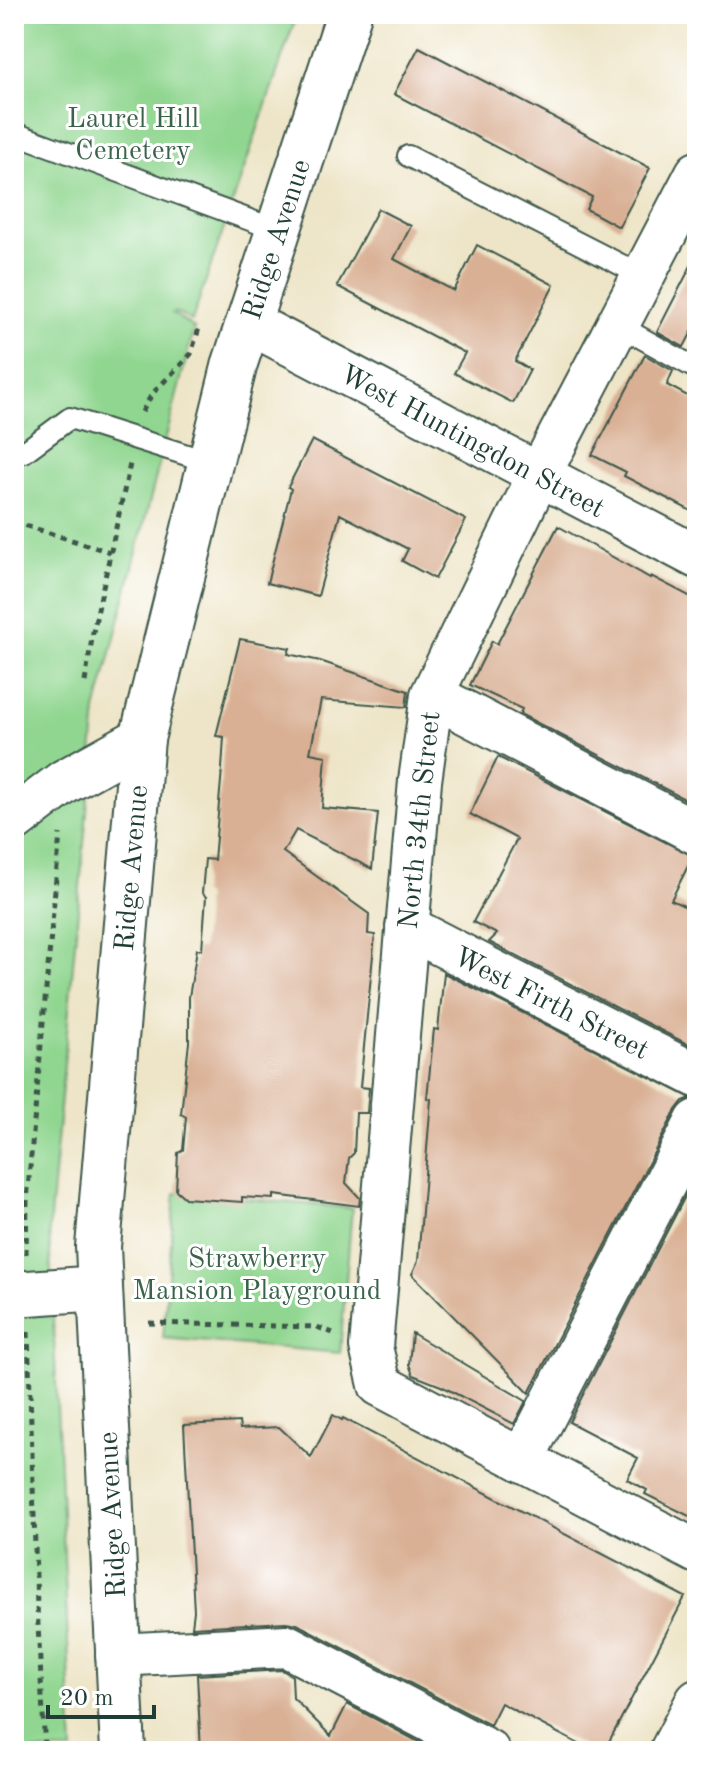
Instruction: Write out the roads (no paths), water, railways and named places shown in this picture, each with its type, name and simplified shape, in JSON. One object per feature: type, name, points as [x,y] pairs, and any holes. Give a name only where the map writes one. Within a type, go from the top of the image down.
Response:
[{"type":"main road","name":"Ridge Avenue","points":[[123,1751],[99,1229],[142,739],[209,462],[248,322],[349,14]]},
{"type":"main road","points":[[14,820],[64,782],[142,739]]},
{"type":"main road","points":[[23,1294],[100,1288]]},
{"type":"street","name":"North 34th Street","points":[[522,1460],[376,1366],[420,781],[432,695],[539,475],[643,276],[685,225],[697,173]]},
{"type":"street","name":"West Huntingdon Street","points":[[248,322],[697,557]]},
{"type":"street","points":[[432,695],[697,833]]},
{"type":"street","name":"West Firth Street","points":[[407,927],[697,1076]]},
{"type":"street","points":[[697,1121],[522,1460],[697,1552]]},
{"type":"street","points":[[117,1655],[287,1646],[488,1751]]},
{"type":"street","points":[[671,1751],[697,1701]]},
{"type":"lane","points":[[14,133],[277,230]]},
{"type":"lane","points":[[408,156],[643,276]]},
{"type":"lane","points":[[618,325],[697,369]]},
{"type":"lane","points":[[14,454],[24,452],[70,418],[209,462]]},
{"type":"park label","name":"Laurel Hill Cemetery","points":[[133,133]]},
{"type":"park label","name":"Strawberry Mansion Playground","points":[[257,1273]]}]
